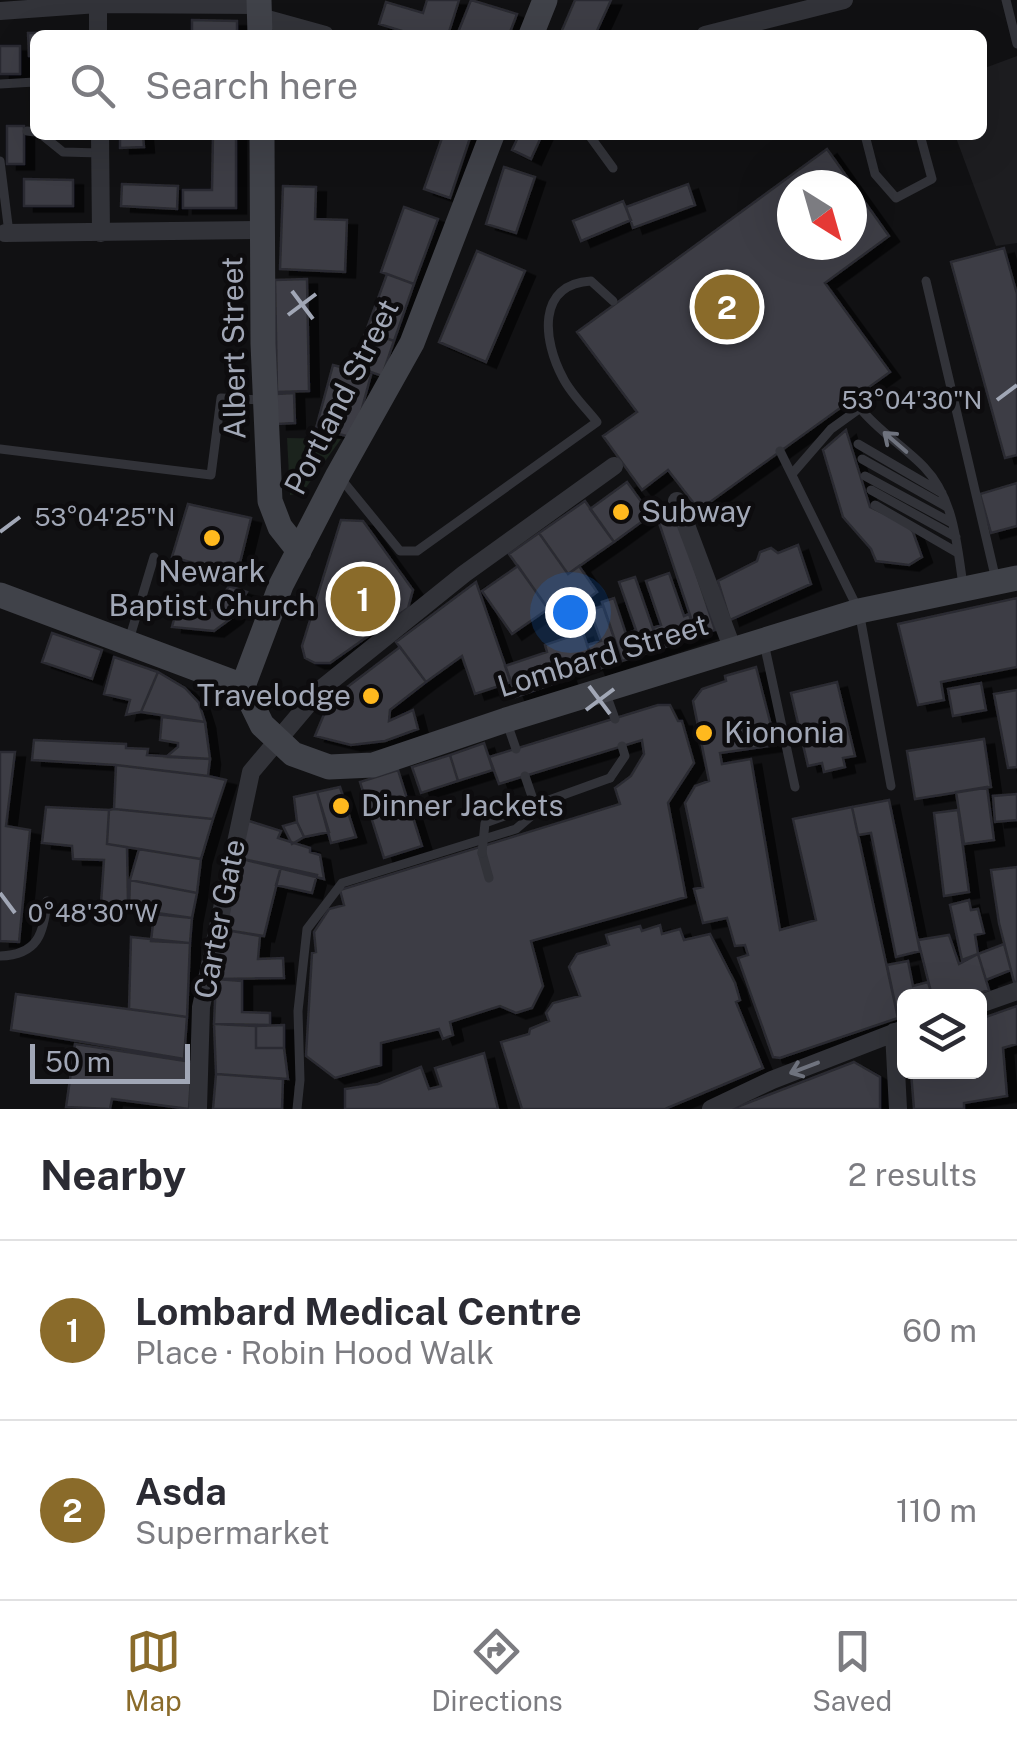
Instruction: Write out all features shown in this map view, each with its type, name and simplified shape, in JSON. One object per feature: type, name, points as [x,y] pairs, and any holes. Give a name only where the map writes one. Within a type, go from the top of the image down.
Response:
[{"type":"main road","points":[[533,30],[544,0]]},
{"type":"main road","name":"Albert Street","points":[[262,140],[270,501],[280,527],[299,551]]},
{"type":"main road","name":"Portland Street","points":[[243,686],[281,585],[412,343],[490,140]]},
{"type":"main road","name":"Lombard Street","points":[[243,686],[262,725],[293,754],[329,767],[373,765],[860,611],[1006,579]]},
{"type":"main road","points":[[0,595],[243,686]]},
{"type":"street","points":[[765,27],[844,0]]},
{"type":"street","points":[[0,11],[97,2],[259,14],[309,30]]},
{"type":"street","points":[[97,2],[98,30]]},
{"type":"street","points":[[100,144],[101,233]]},
{"type":"street","points":[[7,233],[265,230]]},
{"type":"street","name":"Carter Gate","points":[[198,1109],[201,1007],[250,772],[321,689],[464,574],[614,466]]},
{"type":"street","points":[[677,501],[733,650]]},
{"type":"street","points":[[987,1002],[1017,992]]},
{"type":"street","points":[[711,1109],[772,1080],[897,1031]]},
{"type":"street","points":[[898,1079],[898,1109]]},
{"type":"lane","points":[[1006,0],[1017,44]]},
{"type":"lane","points":[[0,84],[30,82]]},
{"type":"lane","points":[[48,140],[64,152],[100,144]]},
{"type":"lane","points":[[593,140],[613,168]]},
{"type":"lane","points":[[865,140],[875,174],[896,198],[932,178],[921,140]]},
{"type":"lane","points":[[0,161],[7,233]]},
{"type":"lane","points":[[338,475],[400,551],[417,551],[597,422],[563,378],[550,334],[549,315],[554,295],[571,282],[591,281],[613,301]]},
{"type":"lane","points":[[926,281],[1006,579]]},
{"type":"lane","points":[[0,448],[211,475],[221,398],[265,400]]},
{"type":"lane","points":[[792,474],[831,429],[870,400]]},
{"type":"lane","points":[[860,408],[926,468],[944,494],[956,538],[963,588]]},
{"type":"lane","points":[[858,444],[944,494]]},
{"type":"lane","points":[[780,451],[860,611],[892,786]]},
{"type":"lane","points":[[862,459],[948,508]]},
{"type":"lane","points":[[865,476],[952,522]]},
{"type":"lane","points":[[871,490],[956,538]]},
{"type":"lane","points":[[875,504],[958,553]]},
{"type":"lane","points":[[128,642],[154,557]]},
{"type":"lane","points":[[764,640],[795,787]]},
{"type":"lane","points":[[605,691],[614,719]]},
{"type":"lane","points":[[506,720],[516,749]]},
{"type":"lane","points":[[489,878],[482,853],[485,823],[610,778],[625,756],[622,746]]},
{"type":"lane","points":[[298,1109],[298,1011],[307,929],[342,882],[516,829],[537,811],[525,776]]},
{"type":"lane","points":[[0,956],[14,956],[36,942],[45,928],[47,901]]},
{"type":"shaded area","points":[[1017,56],[1017,243],[996,246],[957,140],[987,140],[987,67]]},
{"type":"shaded area","points":[[287,438],[341,439],[302,493],[290,495]]},
{"type":"building","points":[[427,0],[459,0],[450,30],[399,30],[379,24],[386,2],[423,13]]},
{"type":"building","points":[[471,0],[517,14],[511,30],[459,30]]},
{"type":"building","points":[[575,0],[611,0],[597,30],[562,30]]},
{"type":"building","points":[[192,20],[237,21],[237,30],[192,30]]},
{"type":"building","points":[[0,46],[20,46],[20,74],[0,74]]},
{"type":"building","points":[[7,126],[24,126],[24,164],[7,164]]},
{"type":"building","points":[[120,140],[143,140],[144,147],[120,148]]},
{"type":"building","points":[[213,140],[236,140],[236,208],[183,208],[183,190],[212,190]]},
{"type":"building","points":[[441,140],[469,140],[450,198],[424,189]]},
{"type":"building","points":[[517,140],[540,140],[531,159],[512,150]]},
{"type":"building","points":[[827,149],[842,170],[798,170]]},
{"type":"building","points":[[504,167],[535,177],[516,233],[486,224]]},
{"type":"building","points":[[24,179],[73,180],[73,206],[24,206]]},
{"type":"building","points":[[122,184],[178,186],[177,209],[121,206]]},
{"type":"building","points":[[688,184],[695,205],[633,228],[626,207]]},
{"type":"building","points":[[283,186],[316,187],[315,219],[347,220],[345,272],[280,269]]},
{"type":"building","points":[[777,186],[777,260],[856,260],[825,283],[890,372],[699,510],[668,470],[642,490],[603,436],[637,412],[577,332]]},
{"type":"building","points":[[623,201],[631,220],[581,241],[573,221]]},
{"type":"building","points":[[867,205],[889,236],[867,252]]},
{"type":"building","points":[[404,207],[438,219],[414,284],[381,272]]},
{"type":"building","points":[[1004,248],[1017,294],[1017,455],[1005,458],[951,262]]},
{"type":"building","points":[[477,251],[525,271],[486,362],[439,342]]},
{"type":"building","points":[[387,274],[414,284],[394,341],[366,331]]},
{"type":"building","points":[[307,279],[309,391],[277,392],[275,280]]},
{"type":"building","points":[[366,331],[394,341],[382,376],[354,366]]},
{"type":"building","points":[[333,365],[371,375],[354,438],[316,428]]},
{"type":"building","points":[[294,393],[295,423],[277,424],[276,394]]},
{"type":"building","points":[[846,430],[870,507],[905,523],[913,532],[922,557],[909,565],[876,561],[871,549],[843,517],[823,450]]},
{"type":"building","name":"Subway","points":[[627,482],[651,515],[614,542],[590,509]]},
{"type":"building","points":[[1017,483],[1017,526],[991,533],[980,494]]},
{"type":"building","points":[[585,501],[614,542],[568,574],[539,533]]},
{"type":"building","points":[[673,502],[715,630],[697,636],[654,508]]},
{"type":"building","name":"Newark Baptist Church","points":[[188,504],[251,518],[237,575],[172,557]]},
{"type":"building","points":[[341,520],[363,521],[413,590],[408,608],[330,663],[315,663],[305,658],[302,646]]},
{"type":"building","points":[[539,533],[568,574],[579,566],[597,592],[557,621],[509,554]]},
{"type":"building","points":[[798,545],[811,584],[730,620],[718,581],[757,561],[760,552],[771,548],[778,553]]},
{"type":"building","points":[[518,566],[548,609],[512,634],[482,591]]},
{"type":"building","points":[[669,573],[684,616],[689,614],[697,636],[660,649],[653,628],[661,625],[646,581]]},
{"type":"building","points":[[635,577],[660,649],[622,661],[602,602],[614,598],[626,634],[636,630],[619,582]]},
{"type":"building","points":[[476,582],[511,682],[475,694],[462,656],[426,682],[396,642]]},
{"type":"building","points":[[229,586],[247,592],[233,617],[214,631],[172,627],[176,612],[193,615],[214,610]]},
{"type":"building","points":[[1017,598],[1017,667],[941,682],[944,700],[918,705],[898,624]]},
{"type":"building","points":[[603,606],[622,661],[596,670],[587,645],[601,641],[590,610]]},
{"type":"building","points":[[583,632],[593,664],[565,674],[567,679],[516,697],[505,666],[547,652],[545,645]]},
{"type":"building","points":[[52,633],[102,650],[92,679],[42,662]]},
{"type":"building","name":"Travelodge","points":[[400,647],[426,682],[390,710],[389,721],[413,710],[418,729],[385,741],[351,745],[315,736],[330,700]]},
{"type":"building","points":[[114,657],[158,672],[141,712],[126,715],[130,700],[104,694]]},
{"type":"building","points":[[756,667],[776,745],[720,753],[722,764],[751,759],[780,930],[816,920],[793,819],[852,807],[897,1013],[897,1018],[780,1058],[773,1057],[738,958],[748,955],[745,945],[735,946],[727,918],[703,923],[694,889],[703,887],[685,803],[695,786],[709,781],[693,701],[702,689],[726,681],[725,676]]},
{"type":"building","points":[[158,672],[185,688],[199,703],[205,722],[141,712]]},
{"type":"building","points":[[837,682],[855,756],[843,758],[845,767],[824,772],[822,763],[808,766],[791,693]]},
{"type":"building","points":[[981,683],[986,710],[953,716],[948,689]]},
{"type":"building","points":[[1017,690],[1017,767],[1008,768],[994,694]]},
{"type":"building","points":[[658,705],[670,705],[678,721],[682,721],[694,763],[668,803],[686,897],[531,941],[543,986],[532,1008],[516,1013],[500,1006],[450,1022],[453,1035],[443,1039],[439,1029],[381,1043],[381,1065],[335,1078],[306,1056],[312,953],[316,952],[314,932],[329,909],[344,905],[340,890],[620,804],[615,788],[631,776],[644,754],[642,740],[499,784],[489,757]]},
{"type":"building","points":[[162,717],[205,722],[210,759],[166,757],[178,743],[160,740]]},
{"type":"building","points":[[984,739],[991,787],[915,799],[907,751]]},
{"type":"building","points":[[34,740],[126,744],[126,748],[148,749],[147,755],[210,759],[208,776],[32,760]]},
{"type":"building","points":[[484,743],[493,770],[458,781],[450,755]]},
{"type":"building","points":[[0,752],[15,752],[6,826],[30,830],[19,942],[0,941]]},
{"type":"building","points":[[450,755],[458,781],[421,793],[412,767]]},
{"type":"building","points":[[116,765],[226,780],[213,819],[114,809]]},
{"type":"building","points":[[398,770],[422,846],[384,858],[360,782]]},
{"type":"building","points":[[340,787],[356,837],[331,843],[317,792]]},
{"type":"building","points":[[987,787],[994,840],[964,844],[956,792]]},
{"type":"building","points":[[317,792],[329,832],[304,837],[297,822],[294,797]]},
{"type":"building","points":[[1017,794],[1017,820],[995,822],[993,796]]},
{"type":"building","points":[[889,800],[920,951],[896,957],[871,833],[858,835],[852,807]]},
{"type":"building","points":[[46,807],[109,810],[107,844],[127,847],[128,903],[101,904],[104,860],[73,859],[72,846],[42,843]]},
{"type":"building","points":[[109,810],[213,819],[201,859],[107,844]]},
{"type":"building","points":[[958,810],[969,892],[944,896],[934,813]]},
{"type":"building","points":[[246,820],[281,831],[278,838],[320,855],[324,879],[234,857]]},
{"type":"building","points":[[297,822],[304,837],[292,844],[283,826]]},
{"type":"building","points":[[139,849],[201,859],[197,893],[130,880]]},
{"type":"building","points":[[234,857],[281,867],[264,936],[220,929]]},
{"type":"building","points":[[281,867],[317,875],[312,893],[276,885]]},
{"type":"building","points":[[1017,867],[1017,981],[1014,982],[991,870]]},
{"type":"building","points":[[130,880],[197,893],[192,918],[129,909]]},
{"type":"building","points":[[969,900],[971,910],[978,909],[984,933],[975,935],[978,954],[962,960],[950,905]]},
{"type":"building","points":[[154,914],[192,918],[190,943],[151,941]]},
{"type":"building","points":[[660,925],[662,934],[680,929],[684,940],[710,934],[735,983],[740,1000],[736,1002],[763,1068],[665,1109],[522,1109],[501,1042],[529,1034],[530,1029],[549,1021],[546,1013],[553,1003],[580,996],[569,967],[577,954],[609,945],[606,935]]},
{"type":"building","points":[[220,929],[260,936],[258,959],[283,958],[284,978],[216,979]]},
{"type":"building","points":[[949,935],[959,964],[978,954],[989,990],[930,989],[918,940]]},
{"type":"building","points":[[131,937],[190,943],[187,1017],[129,1009]]},
{"type":"building","points":[[1004,944],[1011,970],[986,980],[978,954]]},
{"type":"building","points":[[908,961],[913,986],[928,982],[930,989],[897,989],[897,1013],[887,965]]},
{"type":"building","points":[[216,979],[242,981],[242,1012],[270,1013],[270,1025],[214,1024]]},
{"type":"building","points":[[16,994],[187,1017],[184,1059],[11,1030]]},
{"type":"building","points":[[1017,1006],[1017,1044],[1003,1048],[1007,1096],[964,1103],[964,1109],[914,1109],[912,1079],[987,1079],[987,1017]]},
{"type":"building","points":[[214,1024],[256,1026],[256,1048],[284,1048],[288,1079],[216,1074]]},
{"type":"building","points":[[284,1025],[284,1048],[256,1048],[256,1026]]},
{"type":"building","points":[[75,1044],[192,1062],[189,1109],[112,1099],[110,1109],[66,1107]]},
{"type":"building","points":[[484,1053],[498,1109],[345,1109],[345,1089],[378,1084],[421,1067],[429,1089],[441,1086],[435,1068]]},
{"type":"building","points":[[854,1062],[880,1077],[880,1109],[732,1109]]},
{"type":"building","points":[[216,1074],[283,1079],[282,1109],[213,1109]]},
{"type":"place","name":"Asda","points":[[727,307]]},
{"type":"place","name":"Subway","points":[[621,512]]},
{"type":"place","name":"Newark Baptist Church","points":[[212,538]]},
{"type":"place","name":"Lombard Medical Centre","points":[[363,599]]},
{"type":"place","name":"Travelodge","points":[[371,696]]},
{"type":"place","name":"Kiononia","points":[[704,733]]},
{"type":"place","name":"Dinner Jackets","points":[[341,806]]}]
